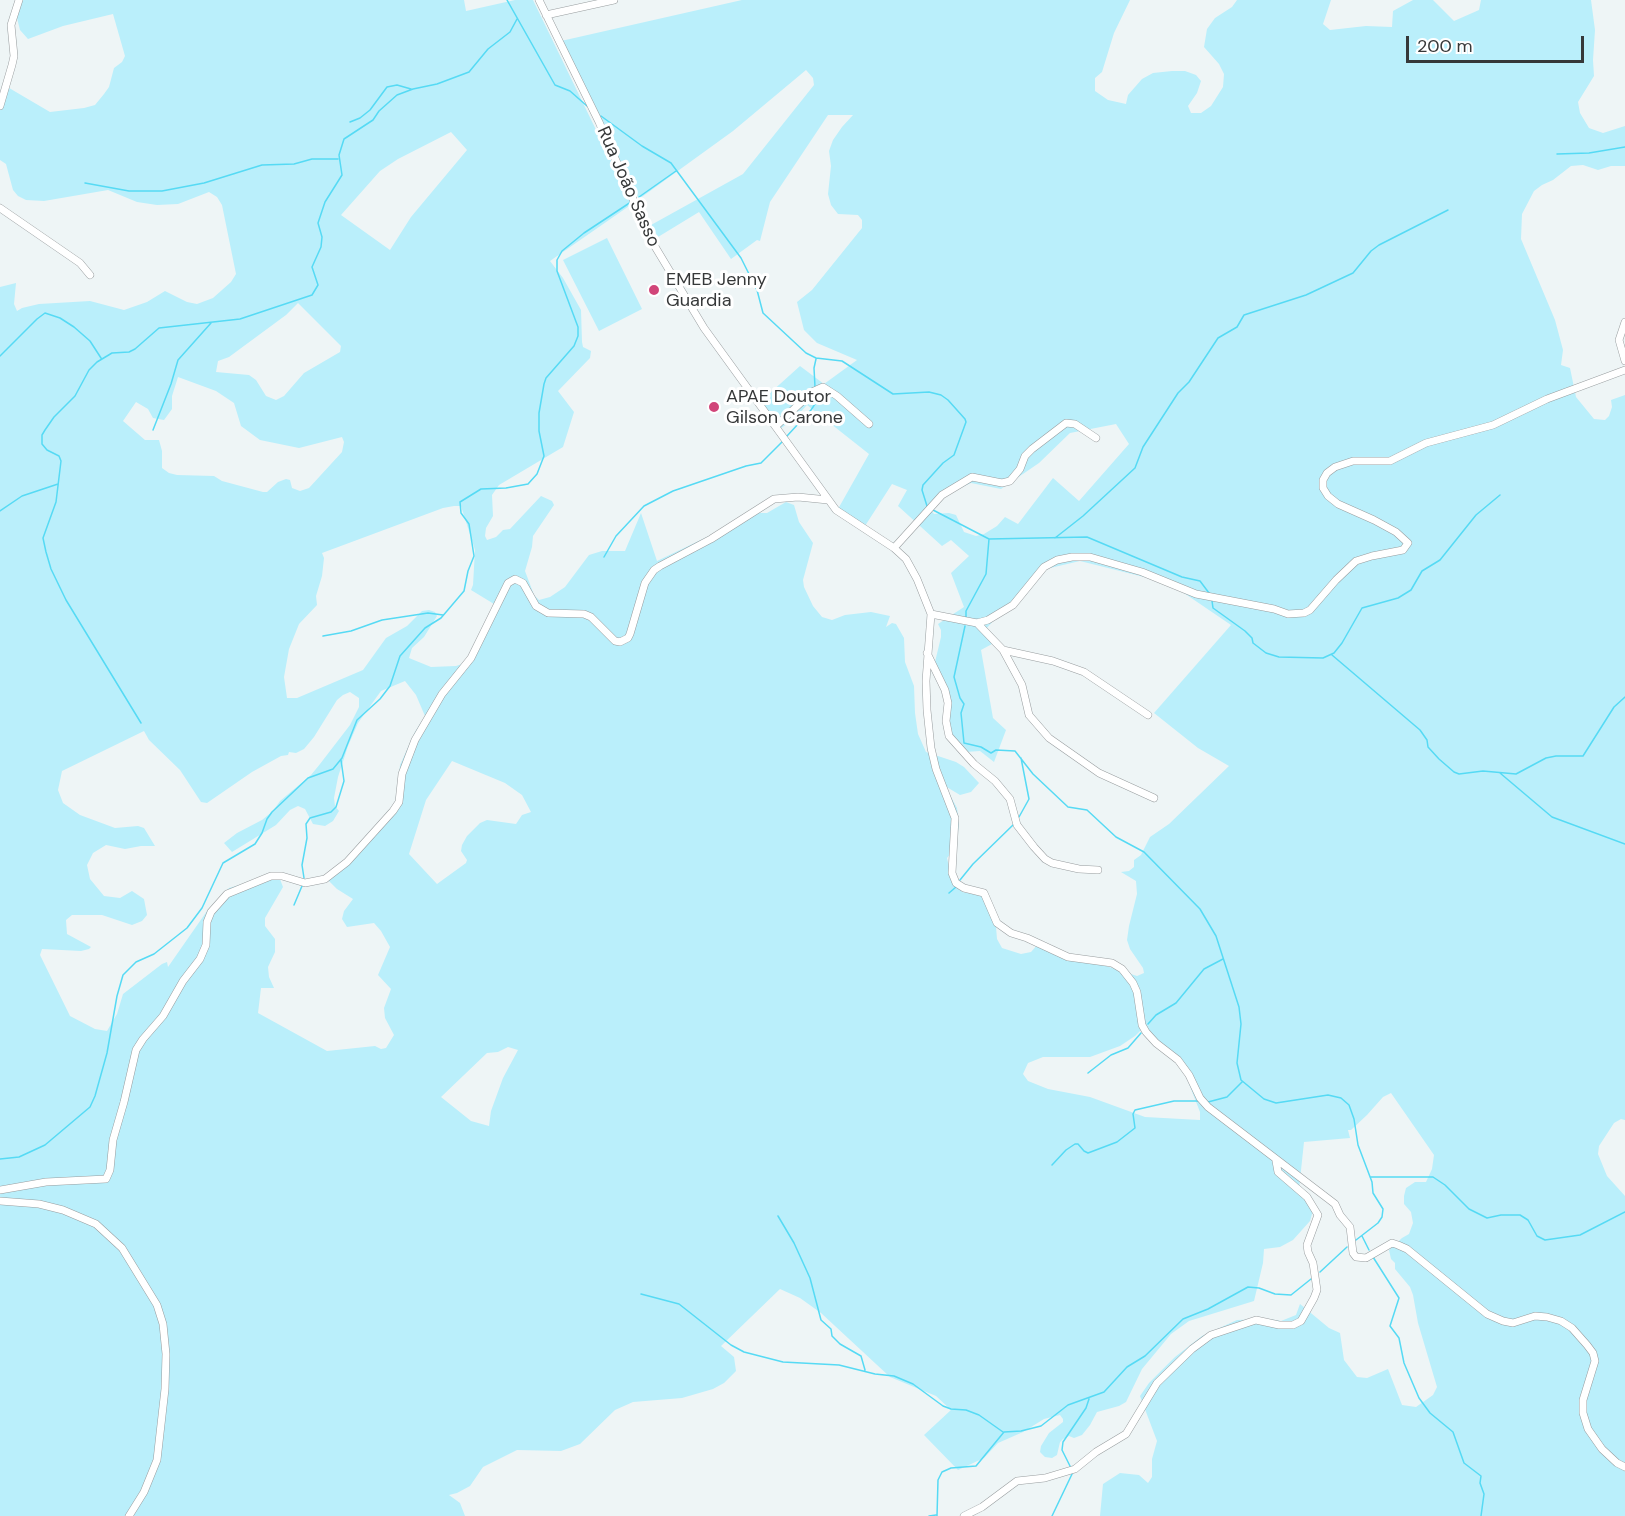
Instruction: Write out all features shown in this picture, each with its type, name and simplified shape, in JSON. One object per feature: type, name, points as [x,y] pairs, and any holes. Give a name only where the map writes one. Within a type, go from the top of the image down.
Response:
[{"type":"street","points":[[0,106],[14,56],[11,25],[19,0]]},
{"type":"street","name":"Rua João Sasso","points":[[539,0],[599,122],[659,256],[726,360],[828,500],[845,517],[894,548],[912,567],[931,614]]},
{"type":"street","points":[[546,15],[614,0]]},
{"type":"street","points":[[0,208],[80,263],[90,274]]},
{"type":"street","points":[[1625,322],[1618,340],[1625,361]]},
{"type":"street","points":[[1625,370],[1547,399],[1493,425],[1426,443],[1390,461],[1353,461],[1335,467],[1327,473],[1323,480],[1323,488],[1328,496],[1338,504],[1396,532],[1408,543],[1403,550],[1356,561],[1310,610],[1304,613],[1288,614],[1274,609],[1196,594],[1142,572],[1090,557],[1072,557],[1057,560],[1044,567],[1013,605],[997,616],[977,623],[931,614],[926,681],[931,748],[936,769],[953,811],[955,828],[952,873],[956,883],[964,888],[984,893],[997,923],[1011,933],[1068,957],[1112,963],[1122,969],[1137,992],[1142,1025],[1146,1032],[1178,1060],[1200,1098],[1208,1107],[1335,1204],[1340,1215],[1350,1227],[1353,1253],[1356,1257],[1366,1258],[1392,1243],[1407,1249],[1487,1314],[1503,1322],[1513,1323],[1535,1316],[1547,1317],[1561,1321],[1572,1328],[1587,1345],[1595,1360],[1583,1400],[1583,1413],[1588,1429],[1602,1449],[1625,1467]]},
{"type":"street","points":[[776,426],[812,392],[823,387],[869,424]]},
{"type":"street","points":[[894,548],[942,495],[972,477],[1002,483],[1010,481],[1020,469],[1025,456],[1066,423],[1075,424],[1096,438]]},
{"type":"street","points":[[0,1190],[46,1182],[106,1179],[110,1170],[113,1140],[136,1050],[200,959],[206,945],[207,922],[211,912],[227,894],[271,876],[282,876],[305,883],[325,879],[347,862],[399,802],[402,774],[415,740],[442,694],[471,658],[508,583],[515,579],[523,583],[536,606],[548,613],[584,614],[591,617],[599,622],[615,641],[620,642],[628,638],[630,634],[645,583],[654,570],[711,539],[774,499],[798,497],[828,500]]},
{"type":"street","points":[[977,623],[1003,651],[1022,685],[1029,716],[1049,738],[1099,773],[1154,798]]},
{"type":"street","points":[[1003,651],[1053,661],[1084,672],[1148,715]]},
{"type":"street","points":[[927,654],[945,690],[948,703],[946,721],[949,736],[967,757],[995,781],[1010,798],[1014,818],[1028,840],[1045,859],[1052,863],[1079,870],[1098,870]]},
{"type":"street","points":[[964,1516],[982,1507],[1017,1481],[1045,1478],[1075,1468],[1101,1448],[1126,1434],[1157,1383],[1192,1349],[1211,1335],[1250,1321],[1262,1320],[1280,1325],[1293,1325],[1304,1317],[1317,1290],[1315,1272],[1307,1245],[1318,1215],[1307,1197],[1278,1172],[1276,1161]]},
{"type":"street","points":[[0,1201],[39,1204],[63,1210],[96,1224],[122,1248],[158,1305],[163,1324],[166,1354],[165,1389],[157,1460],[144,1492],[129,1516]]},
{"type":"shaded area","points":[[18,0],[464,0],[466,11],[515,0],[533,0],[632,204],[550,261],[563,278],[581,310],[582,342],[583,347],[591,351],[590,358],[558,391],[574,412],[563,447],[499,485],[492,495],[493,516],[486,528],[487,540],[496,537],[503,530],[510,529],[541,496],[552,501],[554,505],[533,536],[525,571],[534,595],[539,600],[550,597],[565,587],[589,555],[602,551],[625,551],[641,513],[657,561],[757,513],[767,513],[786,502],[794,505],[799,522],[813,543],[803,580],[813,606],[822,617],[832,620],[845,615],[871,612],[890,616],[886,627],[892,623],[896,624],[904,638],[905,662],[914,686],[918,734],[926,752],[956,762],[979,783],[971,792],[960,795],[945,786],[957,808],[959,824],[956,847],[947,858],[950,871],[962,892],[984,896],[1002,948],[1021,954],[1031,952],[1038,944],[1137,976],[1144,973],[1143,968],[1130,949],[1127,940],[1137,894],[1136,881],[1121,872],[1129,871],[1134,867],[1134,860],[1141,855],[1150,837],[1169,824],[1229,766],[1198,748],[1154,713],[1231,625],[1181,591],[1152,579],[1080,561],[1045,570],[1016,606],[994,620],[986,629],[992,644],[981,650],[993,718],[1006,730],[994,762],[980,751],[965,752],[952,737],[949,723],[950,702],[944,680],[935,662],[941,637],[938,624],[964,607],[951,573],[969,556],[951,540],[942,546],[898,506],[907,490],[892,484],[865,526],[838,509],[869,454],[807,405],[780,429],[760,402],[800,366],[824,384],[857,360],[817,343],[804,330],[797,302],[812,290],[862,228],[862,220],[858,215],[838,214],[831,205],[828,194],[831,166],[829,151],[833,140],[853,115],[828,115],[770,202],[760,241],[757,240],[731,259],[699,212],[658,237],[651,225],[743,174],[814,85],[813,78],[806,70],[733,131],[639,199],[561,41],[742,0],[1130,0],[1114,33],[1102,72],[1095,78],[1095,91],[1108,100],[1126,104],[1128,95],[1142,79],[1153,73],[1185,71],[1196,75],[1201,81],[1197,93],[1188,106],[1191,113],[1201,113],[1211,106],[1223,87],[1224,74],[1219,64],[1204,47],[1207,29],[1215,18],[1232,7],[1237,0],[1331,0],[1323,24],[1330,30],[1366,26],[1392,27],[1393,11],[1413,0],[1433,0],[1454,21],[1479,10],[1481,0],[1591,0],[1595,30],[1594,76],[1578,102],[1580,113],[1589,128],[1603,133],[1625,126],[1625,166],[1611,166],[1598,170],[1583,165],[1571,166],[1553,180],[1542,185],[1534,191],[1522,214],[1521,239],[1555,320],[1563,350],[1561,365],[1570,368],[1576,397],[1594,419],[1605,420],[1612,407],[1611,400],[1625,395],[1625,1120],[1621,1119],[1614,1123],[1599,1146],[1598,1154],[1607,1176],[1625,1196],[1625,1516],[1100,1516],[1103,1484],[1120,1473],[1139,1475],[1148,1483],[1152,1477],[1152,1459],[1157,1441],[1140,1396],[1149,1383],[1175,1357],[1202,1336],[1237,1320],[1281,1321],[1296,1315],[1300,1304],[1329,1328],[1340,1333],[1344,1360],[1357,1377],[1367,1378],[1388,1369],[1402,1405],[1416,1407],[1433,1395],[1437,1387],[1418,1323],[1413,1295],[1410,1287],[1395,1269],[1395,1263],[1391,1259],[1389,1250],[1409,1234],[1413,1223],[1411,1212],[1404,1204],[1406,1188],[1415,1182],[1426,1182],[1432,1169],[1434,1155],[1391,1093],[1383,1097],[1367,1115],[1351,1130],[1348,1130],[1350,1138],[1304,1142],[1299,1189],[1311,1196],[1314,1207],[1310,1221],[1293,1240],[1280,1247],[1264,1249],[1254,1301],[1189,1321],[1171,1334],[1142,1369],[1126,1402],[1097,1412],[1082,1435],[1074,1438],[1069,1436],[1060,1442],[1057,1455],[1052,1458],[1045,1457],[1040,1452],[1041,1446],[1049,1433],[1063,1422],[1060,1415],[1044,1419],[1023,1432],[998,1443],[984,1458],[958,1470],[924,1435],[951,1410],[936,1396],[890,1377],[821,1313],[800,1298],[780,1289],[721,1346],[734,1357],[736,1371],[724,1383],[713,1389],[682,1398],[633,1402],[615,1410],[580,1444],[561,1451],[517,1450],[483,1467],[470,1486],[449,1495],[460,1503],[465,1516],[0,1516],[0,287],[16,283],[14,304],[17,311],[39,304],[90,301],[124,310],[147,302],[165,291],[187,302],[197,304],[213,298],[231,282],[236,274],[222,205],[217,197],[209,192],[178,204],[157,205],[137,202],[108,190],[44,201],[26,200],[18,196],[13,190],[6,164],[0,160],[0,99],[4,85],[50,112],[84,108],[95,105],[104,94],[109,87],[114,68],[122,62],[125,56],[113,14],[63,26],[28,39],[20,30],[16,14]],"holes":[[[451,132],[467,150],[411,217],[390,250],[341,215],[380,171],[398,159]],[[298,303],[341,346],[340,352],[304,373],[284,396],[276,400],[266,396],[256,380],[249,375],[216,372],[218,361],[229,357],[286,315]],[[178,377],[216,391],[234,403],[241,426],[260,440],[299,448],[342,437],[344,442],[342,452],[309,488],[300,491],[292,488],[290,480],[286,479],[278,482],[267,492],[263,492],[222,481],[214,476],[169,473],[162,468],[162,451],[159,440],[145,440],[123,421],[136,402],[148,409],[153,418],[164,420],[172,409],[172,396]],[[1116,424],[1129,444],[1079,501],[1053,478],[1018,524],[1005,517],[997,526],[976,536],[964,532],[956,515],[934,514],[931,510],[942,496],[971,483],[1001,489],[1039,463],[1070,433]],[[461,506],[475,550],[471,590],[494,604],[465,663],[456,666],[431,667],[409,658],[412,648],[424,637],[437,616],[435,612],[422,611],[407,626],[386,638],[363,670],[297,698],[287,698],[284,677],[289,649],[299,624],[317,605],[316,596],[324,558],[322,553],[443,508]],[[405,681],[416,695],[425,716],[400,765],[397,801],[328,880],[353,899],[344,911],[342,919],[347,927],[374,923],[390,947],[378,975],[391,989],[384,1008],[385,1018],[394,1035],[386,1048],[381,1049],[375,1046],[327,1051],[258,1013],[261,988],[274,988],[268,967],[275,952],[275,939],[265,926],[265,918],[283,887],[278,874],[229,888],[207,911],[168,967],[167,962],[162,964],[123,994],[117,1014],[107,1031],[95,1029],[70,1016],[40,955],[42,949],[81,951],[91,947],[67,934],[66,920],[72,915],[102,915],[132,925],[142,921],[147,915],[144,899],[132,891],[120,898],[104,896],[90,879],[87,865],[93,853],[106,845],[125,849],[155,846],[144,828],[138,826],[115,828],[80,815],[63,803],[58,790],[62,771],[144,731],[149,740],[180,770],[201,802],[207,803],[252,772],[281,756],[288,755],[289,752],[296,753],[304,749],[337,700],[343,695],[350,692],[359,698],[359,707],[350,725],[311,775],[280,801],[262,820],[237,833],[224,843],[232,852],[276,825],[290,810],[298,806],[305,809],[313,824],[325,826],[333,821],[339,811],[335,806],[334,798],[338,777],[358,723],[381,691]],[[452,761],[505,783],[522,795],[531,812],[522,815],[516,824],[487,820],[480,823],[467,836],[462,845],[461,851],[467,860],[466,863],[437,884],[409,854],[426,800]],[[1141,1030],[1170,1053],[1184,1071],[1200,1112],[1200,1120],[1145,1117],[1090,1097],[1048,1089],[1028,1081],[1023,1074],[1028,1063],[1043,1057],[1090,1057],[1120,1046]],[[508,1047],[518,1050],[503,1078],[491,1111],[489,1126],[471,1121],[441,1097],[487,1053],[498,1052]]]},
{"type":"shaded area","points":[[607,238],[642,309],[599,331],[563,260]]},
{"type":"waterway","points":[[507,0],[555,85],[570,91],[587,106]]},
{"type":"waterway","points":[[141,723],[66,600],[51,569],[43,538],[56,502],[61,461],[59,456],[47,450],[42,444],[42,435],[54,417],[75,396],[89,370],[97,362],[112,353],[129,352],[135,349],[159,328],[240,319],[312,295],[318,285],[312,267],[321,247],[322,237],[318,223],[325,202],[342,175],[339,155],[344,139],[373,120],[379,111],[397,95],[469,72],[488,49],[510,32],[517,19]]},
{"type":"waterway","points":[[350,122],[370,110],[387,87],[397,85],[411,89]]},
{"type":"waterway","points":[[601,116],[642,146],[671,163],[741,258],[757,290],[763,313],[806,353],[816,358],[842,361],[893,394],[929,392],[941,395],[965,419],[966,422],[954,455],[943,463],[923,485],[922,490],[927,506]]},
{"type":"waterway","points":[[1557,154],[1589,153],[1625,147]]},
{"type":"waterway","points":[[85,183],[129,191],[162,191],[204,183],[262,165],[294,164],[312,159],[338,159]]},
{"type":"waterway","points":[[639,197],[676,171]]},
{"type":"waterway","points":[[0,1159],[19,1157],[45,1145],[90,1107],[107,1053],[123,975],[136,962],[154,954],[187,928],[202,908],[223,863],[255,844],[272,812],[308,778],[333,769],[342,758],[357,720],[380,699],[390,686],[400,656],[425,628],[441,618],[464,591],[474,556],[469,524],[461,513],[460,502],[481,489],[528,484],[537,474],[544,456],[539,431],[539,413],[544,384],[546,378],[574,346],[578,336],[578,327],[557,271],[557,260],[562,251],[584,233],[631,202]]},
{"type":"waterway","points":[[1055,538],[1083,516],[1135,468],[1143,447],[1178,393],[1189,382],[1218,338],[1237,327],[1244,315],[1306,295],[1353,273],[1379,245],[1448,210]]},
{"type":"waterway","points":[[0,356],[45,313],[60,318],[74,327],[90,341],[101,358]]},
{"type":"waterway","points":[[153,430],[178,360],[211,323]]},
{"type":"waterway","points":[[815,387],[816,359]]},
{"type":"waterway","points":[[787,436],[811,410],[817,401],[818,393]]},
{"type":"waterway","points":[[604,557],[616,536],[644,506],[673,491],[761,463],[782,442]]},
{"type":"waterway","points":[[0,511],[22,496],[58,484]]},
{"type":"waterway","points":[[1212,601],[1213,608],[1245,631],[1252,638],[1253,643],[1266,653],[1279,657],[1323,658],[1334,653],[1342,643],[1362,608],[1398,598],[1411,590],[1422,571],[1440,560],[1476,515],[1500,495]]},
{"type":"waterway","points":[[933,510],[989,539],[1087,537],[1182,577],[1200,581],[1209,593]]},
{"type":"waterway","points":[[966,618],[966,611],[986,574],[989,539]]},
{"type":"waterway","points":[[323,636],[351,631],[382,620],[428,613],[443,615]]},
{"type":"waterway","points":[[965,626],[954,677],[964,704],[961,713],[964,743],[981,747],[991,753],[996,750],[1015,751],[1033,774],[1068,807],[1087,810],[1116,837],[1144,852],[1200,909],[1216,936],[1239,1007],[1241,1024],[1237,1063],[1241,1080],[1264,1099],[1276,1103],[1328,1095],[1341,1098],[1349,1105],[1354,1119],[1358,1145],[1372,1182],[1373,1193],[1383,1209],[1378,1223],[1356,1240]]},
{"type":"waterway","points":[[1332,655],[1420,730],[1427,740],[1428,747],[1439,759],[1459,774],[1483,771],[1516,774],[1546,758],[1583,756],[1614,707],[1625,697]]},
{"type":"waterway","points":[[1019,817],[1029,799],[1021,758]]},
{"type":"waterway","points":[[304,878],[302,865],[307,838],[306,824],[310,818],[331,812],[336,807],[344,781],[341,760]]},
{"type":"waterway","points":[[1500,773],[1552,817],[1625,844]]},
{"type":"waterway","points":[[960,880],[1013,825]]},
{"type":"waterway","points":[[294,905],[302,886]]},
{"type":"waterway","points":[[949,893],[956,887]]},
{"type":"waterway","points":[[1148,1024],[1156,1015],[1176,1003],[1204,969],[1223,959]]},
{"type":"waterway","points":[[1088,1073],[1111,1055],[1128,1048],[1141,1033]]},
{"type":"waterway","points":[[1208,1102],[1227,1097],[1242,1082]]},
{"type":"waterway","points":[[1052,1165],[1075,1144],[1088,1153],[1117,1142],[1135,1128],[1133,1114],[1135,1110],[1174,1101],[1198,1101]]},
{"type":"waterway","points":[[1371,1177],[1433,1177],[1445,1185],[1469,1209],[1487,1218],[1520,1215],[1528,1220],[1537,1236],[1545,1240],[1580,1235],[1625,1212]]},
{"type":"waterway","points":[[778,1216],[794,1243],[810,1278],[821,1320],[831,1329],[832,1336],[840,1344],[861,1356],[865,1370]]},
{"type":"waterway","points":[[1362,1236],[1369,1250]]},
{"type":"waterway","points":[[1320,1272],[1347,1247]]},
{"type":"waterway","points":[[1373,1257],[1399,1298],[1390,1326],[1399,1338],[1404,1363],[1419,1398],[1430,1413],[1453,1432],[1464,1463],[1481,1476],[1480,1483],[1484,1494],[1481,1516]]},
{"type":"waterway","points":[[937,1516],[938,1480],[942,1472],[951,1468],[976,1466],[1004,1432],[1041,1426],[1068,1405],[1104,1392],[1127,1367],[1145,1356],[1183,1319],[1208,1309],[1248,1287],[1275,1294],[1291,1295],[1311,1279]]},
{"type":"waterway","points":[[641,1294],[679,1304],[731,1345],[744,1352],[783,1362],[839,1365],[894,1376],[913,1384],[943,1406],[979,1415],[1003,1432]]},
{"type":"waterway","points":[[1071,1468],[1062,1450],[1063,1442],[1086,1408],[1089,1399]]},
{"type":"waterway","points":[[1052,1516],[1073,1472]]},
{"type":"waterway","points":[[929,1516],[936,1515]]},
{"type":"place","name":"EMEB Jenny Guardia","points":[[654,290]]},
{"type":"place","name":"APAE Doutor Gilson Carone","points":[[714,407]]}]
